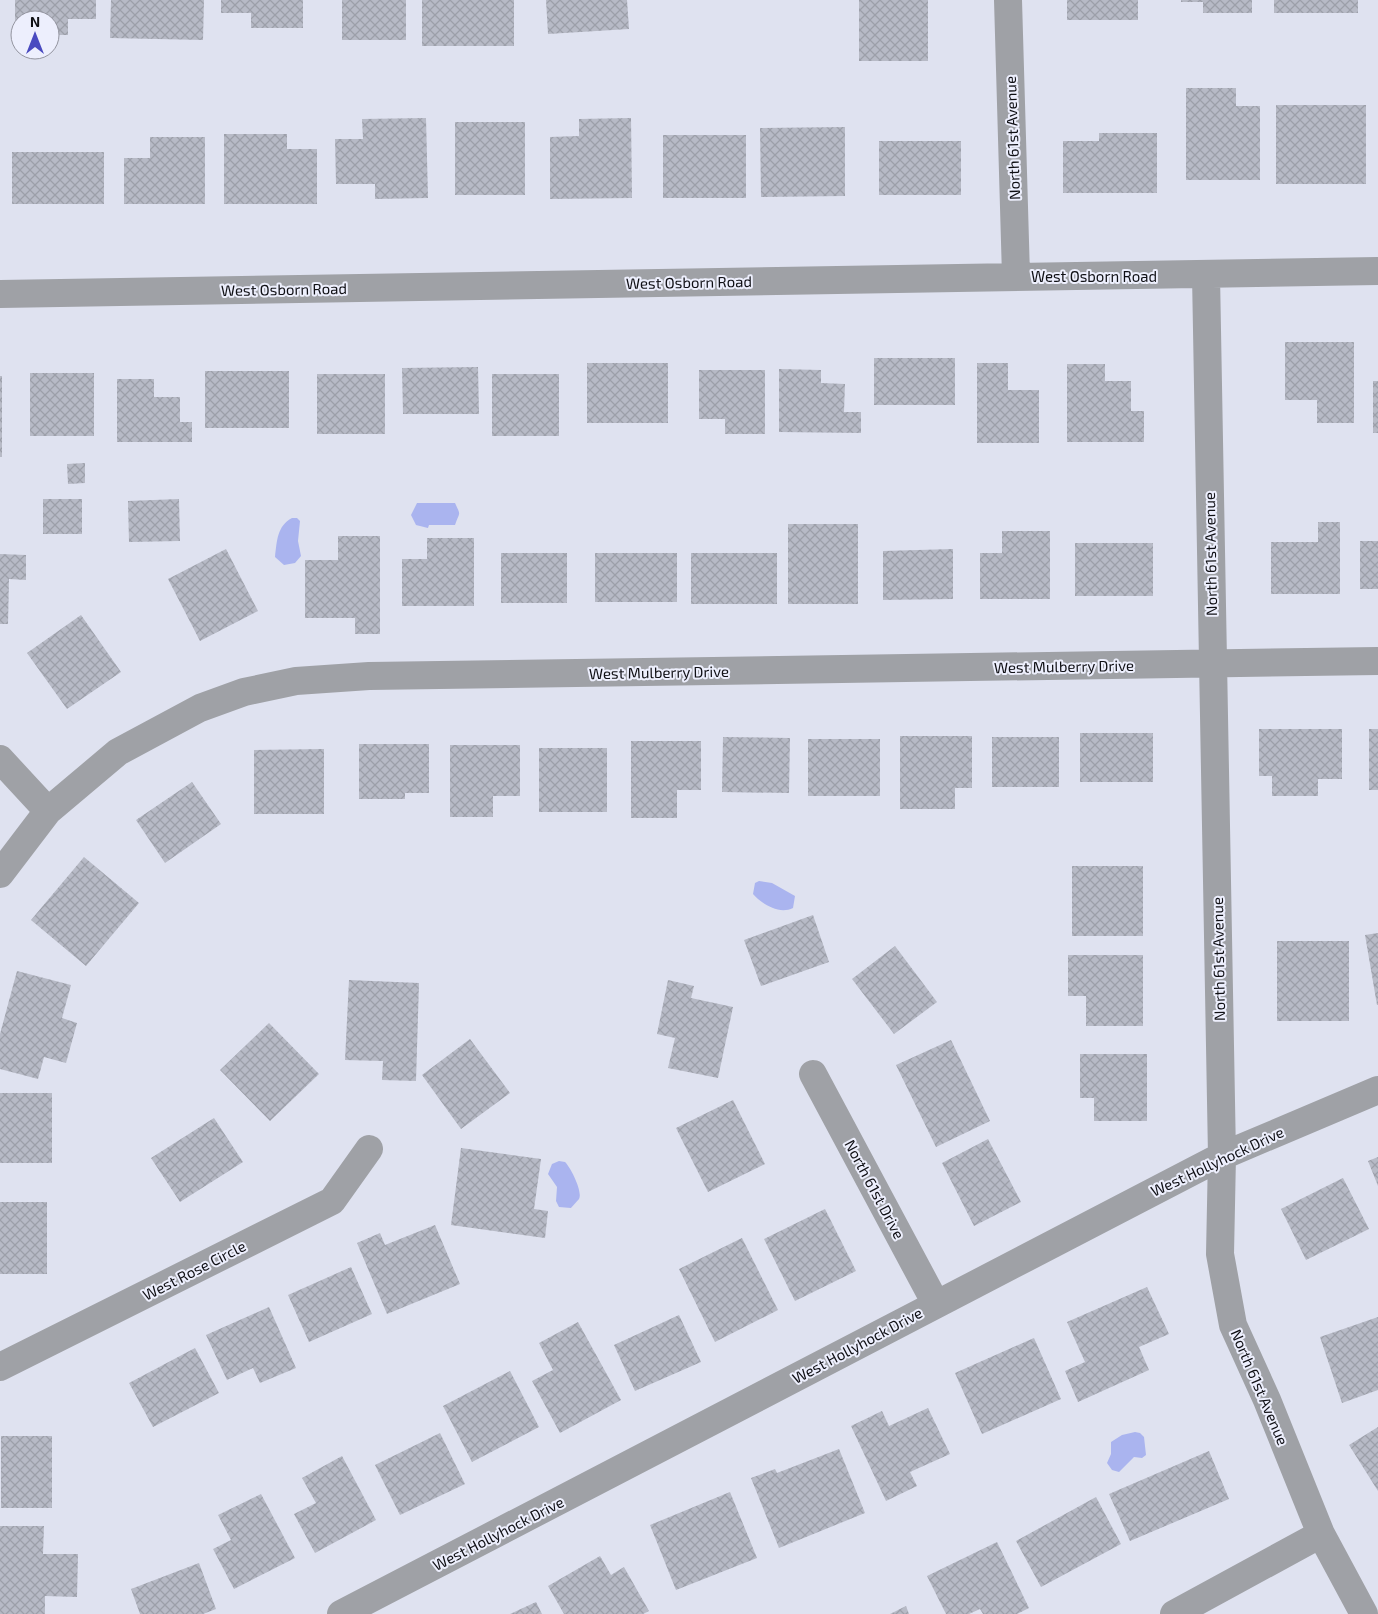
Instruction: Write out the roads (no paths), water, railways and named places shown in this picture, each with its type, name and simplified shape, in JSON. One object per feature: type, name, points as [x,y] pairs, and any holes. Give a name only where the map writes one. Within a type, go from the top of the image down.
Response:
[{"type":"street","name":"North 61st Avenue","points":[[1008,0],[1016,276]]},
{"type":"street","name":"West Osborn Road","points":[[0,294],[1378,271]]},
{"type":"street","name":"North 61st Avenue","points":[[1206,275],[1222,1156],[1220,1254],[1233,1325],[1267,1400],[1321,1534],[1364,1614]]},
{"type":"street","name":"West Mulberry Drive","points":[[0,874],[48,811],[118,752],[200,708],[244,692],[296,681],[369,676],[1378,661]]},
{"type":"street","points":[[0,759],[48,811]]},
{"type":"street","name":"North 61st Drive","points":[[813,1074],[936,1304]]},
{"type":"street","name":"West Hollyhock Drive","points":[[341,1614],[1222,1156],[1378,1090]]},
{"type":"street","name":"West Rose Circle","points":[[0,1367],[332,1200],[369,1149]]},
{"type":"street","points":[[1174,1614],[1321,1534]]},
{"type":"water","points":[[417,503],[455,503],[459,514],[455,525],[429,525],[428,528],[416,525],[411,515]]},
{"type":"water","points":[[292,518],[297,518],[300,521],[298,541],[301,556],[295,563],[284,565],[275,557],[277,540],[283,525]]},
{"type":"water","points":[[759,881],[772,883],[795,896],[793,908],[788,910],[777,909],[761,901],[753,894],[755,883]]},
{"type":"water","points":[[559,1161],[565,1162],[573,1174],[579,1191],[579,1199],[571,1208],[559,1207],[556,1201],[557,1187],[548,1174],[552,1164]]},
{"type":"water","points":[[1135,1432],[1140,1433],[1144,1437],[1146,1455],[1142,1458],[1134,1457],[1119,1472],[1112,1470],[1107,1463],[1111,1454],[1111,1442],[1122,1435]]}]
